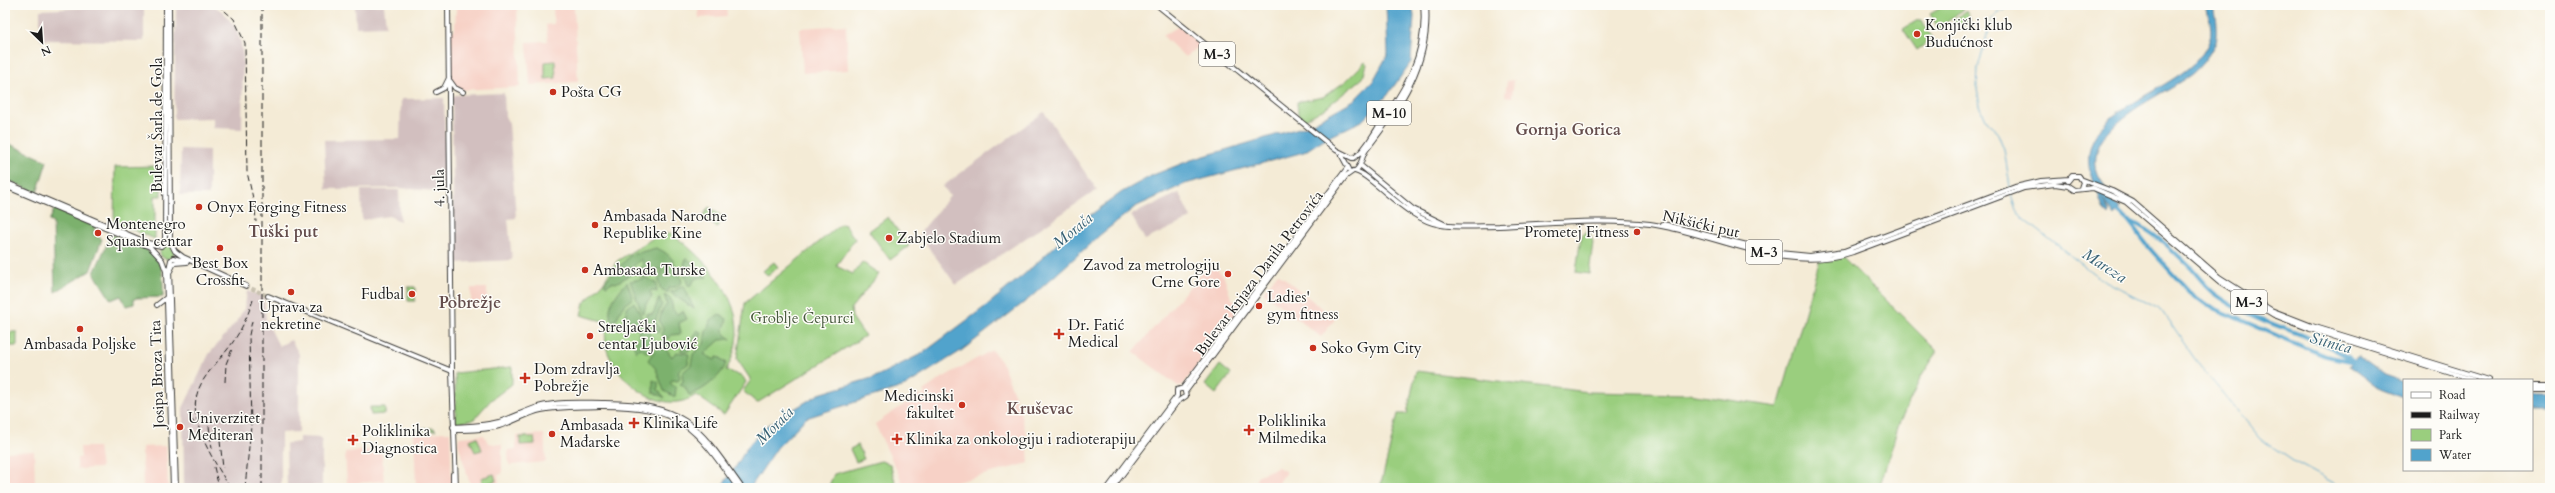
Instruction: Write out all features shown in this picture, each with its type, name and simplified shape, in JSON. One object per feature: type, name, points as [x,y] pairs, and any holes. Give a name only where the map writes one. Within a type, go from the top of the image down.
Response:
[{"type":"main road","name":"Bulevar Šarla de Gola","points":[[166,5],[167,197],[169,234],[172,245]]},
{"type":"main road","name":"Bulevar Šarla de Gola","points":[[162,245],[165,240],[167,197],[169,5]]},
{"type":"main road","name":"4. jula","points":[[448,5],[454,469]]},
{"type":"main road","name":"M-3","points":[[1157,5],[1336,150],[1347,166],[1354,171]]},
{"type":"main road","name":"M-10","points":[[1360,164],[1363,154],[1392,112],[1418,62],[1423,35],[1424,5]]},
{"type":"main road","points":[[436,92],[444,88],[450,79]]},
{"type":"main road","points":[[450,79],[453,86],[463,92]]},
{"type":"main road","name":"M-10","points":[[1353,158],[1360,153],[1392,112]]},
{"type":"main road","name":"M-3","points":[[1340,154],[1353,158],[1360,164]]},
{"type":"main road","name":"Bulevar knjaza Danila Petrovića","points":[[1108,488],[1179,397],[1186,396],[1185,389],[1353,158]]},
{"type":"main road","name":"Bulevar knjaza Danila Petrovića","points":[[1179,397],[1177,390],[1185,389],[1347,175],[1354,171],[1360,164]]},
{"type":"main road","name":"Nikšićki put","points":[[1360,164],[1410,206],[1446,225]]},
{"type":"main road","name":"Nikšićki put","points":[[1354,171],[1412,213],[1433,223],[1473,226],[1593,222],[1658,226],[1782,257],[1811,260],[1848,254],[1930,220],[2015,189]]},
{"type":"main road","name":"M-3","points":[[2015,189],[2041,181],[2069,179],[2076,175],[2092,186],[2114,196],[2137,210],[2222,283],[2265,311],[2310,329],[2469,379]]},
{"type":"main road","points":[[2068,186],[2069,179]]},
{"type":"main road","points":[[2081,188],[2083,180]]},
{"type":"main road","points":[[5,182],[152,244],[172,245],[175,251],[200,266]]},
{"type":"main road","name":"M-3","points":[[2015,189],[2047,184],[2068,186],[2074,190],[2092,186],[2107,189],[2139,207],[2218,276],[2267,308],[2315,327],[2485,379]]},
{"type":"main road","points":[[5,186],[150,247],[162,260],[172,259],[188,262],[246,286]]},
{"type":"main road","points":[[158,255],[162,245]]},
{"type":"main road","points":[[172,259],[175,251]]},
{"type":"main road","name":"Josipa Broza Tita","points":[[172,259],[169,280],[172,488]]},
{"type":"main road","name":"Josipa Broza Tita","points":[[162,260],[166,271],[176,488]]},
{"type":"main road","points":[[169,280],[173,264],[188,262]]},
{"type":"main road","points":[[157,305],[164,301],[167,295]]},
{"type":"main road","points":[[268,296],[452,371]]},
{"type":"main road","points":[[2533,388],[2550,386]]},
{"type":"main road","points":[[2533,388],[2550,390]]},
{"type":"main road","name":"Bulevar knjaza Danila Petrovića","points":[[1112,488],[1179,397]]},
{"type":"main road","points":[[454,429],[490,424],[546,407],[598,403],[651,406],[682,418],[705,439],[742,488]]},
{"type":"main road","points":[[721,461],[738,488]]},
{"type":"main road","points":[[453,488],[454,469]]},
{"type":"main road","points":[[454,469],[456,488]]},
{"type":"shaded area","points":[[144,5],[144,41],[40,40],[40,10]]},
{"type":"shaded area","points":[[181,5],[213,5],[223,12],[235,27],[241,42],[243,56],[242,129],[213,128],[213,118],[174,119],[176,8]]},
{"type":"shaded area","points":[[355,5],[384,5],[386,26],[356,27]]},
{"type":"shaded area","points":[[450,5],[517,5],[520,87],[458,90],[451,83],[450,31],[455,30],[456,8],[451,8]]},
{"type":"shaded area","points":[[687,5],[726,5],[727,16],[699,18],[698,8],[689,9]]},
{"type":"shaded area","points":[[574,7],[578,82],[530,85],[527,42],[548,41],[546,25],[554,24],[553,8]]},
{"type":"shaded area","points":[[846,25],[848,70],[803,73],[800,28]]},
{"type":"shaded area","points":[[1179,26],[1201,45],[1185,57],[1163,36]]},
{"type":"shaded area","points":[[1514,80],[1512,97],[1505,96],[1507,81]]},
{"type":"shaded area","points":[[504,93],[505,116],[509,124],[516,218],[508,219],[512,260],[454,263],[452,98],[455,95]]},
{"type":"shaded area","points":[[444,98],[446,192],[400,188],[326,189],[324,140],[400,139],[401,99]]},
{"type":"shaded area","points":[[1044,112],[1097,190],[956,285],[919,234],[950,196],[943,186]]},
{"type":"shaded area","points":[[181,149],[209,150],[209,195],[180,195]]},
{"type":"shaded area","points":[[361,190],[399,190],[400,221],[389,216],[362,220]]},
{"type":"shaded area","points":[[1179,193],[1191,218],[1145,240],[1131,215]]},
{"type":"shaded area","points":[[1211,262],[1224,277],[1231,298],[1241,306],[1183,385],[1178,386],[1133,352]]},
{"type":"shaded area","points":[[1278,273],[1335,319],[1321,337],[1263,292]]},
{"type":"shaded area","points":[[471,288],[487,288],[487,307],[471,307]]},
{"type":"shaded area","points":[[247,291],[264,296],[266,320],[279,346],[291,340],[299,354],[299,430],[298,432],[281,433],[281,488],[184,488],[183,408],[209,354],[237,321],[245,307]]},
{"type":"shaded area","points":[[992,350],[1002,363],[1016,399],[1027,436],[1029,463],[934,488],[905,488],[875,424],[920,394],[922,396],[925,394],[923,391],[942,378]]},
{"type":"shaded area","points":[[450,432],[452,488],[416,488],[414,433]]},
{"type":"shaded area","points":[[544,434],[546,462],[509,465],[508,450],[516,449],[516,436]]},
{"type":"shaded area","points":[[484,435],[488,443],[502,445],[502,474],[498,475],[499,485],[488,488],[471,488],[458,443],[459,437]]},
{"type":"shaded area","points":[[299,437],[322,438],[322,486],[287,486],[286,444],[299,442]]},
{"type":"shaded area","points":[[166,446],[168,487],[143,487],[142,447]]},
{"type":"shaded area","points":[[80,447],[98,447],[101,468],[77,469],[77,458],[81,458]]},
{"type":"shaded area","points":[[381,449],[384,481],[347,484],[345,452]]},
{"type":"shaded area","points":[[34,451],[35,488],[5,488],[5,452]]},
{"type":"shaded area","points":[[1278,467],[1286,472],[1275,488],[1257,488],[1257,476]]},
{"type":"green space","name":"Konjički klub Budućnost","points":[[1946,5],[1962,5],[1964,8],[1939,29],[1930,14]]},
{"type":"green space","name":"Konjički klub Budućnost","points":[[1966,10],[1971,20],[1961,27],[1953,21]]},
{"type":"green space","name":"Konjički klub Budućnost","points":[[1918,20],[1922,20],[1932,39],[1917,50],[1903,29]]},
{"type":"green space","points":[[555,61],[556,78],[545,79],[545,62]]},
{"type":"green space","points":[[1365,62],[1367,64],[1363,78],[1324,109],[1302,121],[1298,114],[1297,102],[1323,97],[1346,81]]},
{"type":"green space","points":[[5,142],[47,161],[37,193],[5,179]]},
{"type":"green space","points":[[161,166],[161,196],[155,196],[155,239],[114,222],[115,167]]},
{"type":"green space","points":[[709,207],[724,218],[717,227],[702,217]]},
{"type":"green space","points":[[55,208],[96,224],[93,234],[102,239],[90,271],[55,292],[53,223],[49,221]]},
{"type":"green space","name":"Zabjelo Stadium","points":[[888,217],[909,246],[890,260],[869,231]]},
{"type":"green space","name":"Groblje Čepurci","points":[[841,224],[845,225],[855,239],[836,266],[853,274],[862,262],[879,274],[851,308],[852,317],[865,336],[757,403],[743,391],[751,380],[737,359],[745,303]]},
{"type":"green space","points":[[1586,231],[1589,231],[1593,242],[1589,274],[1576,272],[1581,236]]},
{"type":"green space","points":[[671,233],[702,260],[716,276],[727,293],[734,311],[737,330],[735,349],[726,370],[743,377],[746,382],[724,415],[696,395],[683,401],[670,402],[656,399],[643,393],[621,374],[613,362],[606,347],[606,322],[581,315],[584,303],[603,283],[617,261],[658,235]]},
{"type":"green space","points":[[111,235],[120,236],[129,240],[144,248],[156,258],[162,270],[163,297],[137,298],[134,299],[134,304],[126,306],[121,296],[111,300],[94,273]]},
{"type":"green space","points":[[167,245],[172,247],[174,252],[172,257],[167,259],[162,257],[160,252],[162,247]]},
{"type":"green space","points":[[656,248],[667,254],[674,261],[682,282],[676,287],[669,288],[668,293],[660,288],[658,280],[661,277],[660,269],[648,270],[648,275],[643,277],[639,276],[643,263],[641,259],[631,269],[634,273],[616,283],[612,282],[606,286],[604,284],[630,255]]},
{"type":"green space","points":[[1841,255],[1936,350],[1936,354],[1921,377],[1900,421],[1879,488],[1380,488],[1398,414],[1407,414],[1416,371],[1588,392],[1688,394],[1778,407],[1820,259]]},
{"type":"green space","points":[[687,258],[707,277],[696,278],[690,286],[688,285],[683,271],[686,269],[684,264]]},
{"type":"green space","points":[[774,262],[778,267],[768,276],[763,271]]},
{"type":"green space","points":[[647,278],[656,283],[657,292],[652,290],[650,292],[652,297],[646,304],[644,313],[642,313],[630,281]]},
{"type":"green space","points":[[627,282],[633,298],[623,306],[616,320],[612,320],[610,315],[611,305]]},
{"type":"green space","points":[[684,286],[694,309],[671,293],[671,291],[674,291]]},
{"type":"green space","name":"Fudbal","points":[[408,287],[415,287],[415,301],[408,301]]},
{"type":"green space","points":[[664,295],[671,299],[673,310],[677,314],[683,311],[687,319],[679,323],[681,334],[672,335],[668,339],[662,335],[663,329],[659,321],[662,311],[667,304]]},
{"type":"green space","points":[[659,298],[662,304],[655,322],[660,329],[658,333],[647,321],[647,314],[653,314]]},
{"type":"green space","points":[[634,302],[648,332],[655,341],[655,345],[648,353],[640,348],[636,352],[633,344],[638,339],[639,331],[631,320],[626,324],[624,322],[627,308]]},
{"type":"green space","points":[[719,314],[727,319],[724,329],[725,335],[731,339],[720,340],[704,354],[715,360],[717,357],[721,358],[723,362],[726,362],[721,372],[712,382],[706,387],[689,395],[685,387],[680,384],[683,382],[682,373],[691,365],[693,354],[704,344],[706,331],[711,320]]},
{"type":"green space","points":[[697,330],[702,333],[696,347],[685,352],[680,350],[693,339]]},
{"type":"green space","points":[[10,332],[17,332],[17,346],[10,346]]},
{"type":"green space","points":[[658,343],[665,347],[672,357],[676,352],[689,354],[688,364],[678,371],[680,377],[678,381],[672,380],[670,383],[676,388],[675,397],[664,391],[656,369],[648,360],[658,346]]},
{"type":"green space","points":[[1220,365],[1231,374],[1216,394],[1205,385]]},
{"type":"green space","points":[[512,367],[512,384],[491,400],[473,420],[456,423],[455,373]]},
{"type":"green space","points":[[653,380],[658,382],[658,389],[665,398],[653,392]]},
{"type":"green space","points":[[370,407],[385,407],[385,414],[371,415]]},
{"type":"green space","points":[[434,428],[436,430],[389,432],[389,430]]},
{"type":"green space","points":[[477,437],[482,450],[475,452],[470,440]]},
{"type":"green space","points":[[520,437],[534,437],[535,444],[520,445]]},
{"type":"green space","points":[[858,445],[864,459],[856,462],[850,449]]},
{"type":"green space","points":[[881,461],[890,464],[897,488],[828,488],[834,474]]},
{"type":"green space","points":[[494,474],[496,481],[483,485],[481,478]]},
{"type":"water","name":"Morača","points":[[1386,5],[1412,5],[1414,16],[1411,62],[1387,96],[1362,121],[1324,139],[1304,152],[1185,184],[1135,207],[1100,235],[1030,298],[961,351],[905,386],[806,418],[777,448],[750,488],[720,488],[735,468],[748,446],[766,426],[819,394],[875,377],[923,353],[986,306],[1028,271],[1081,222],[1122,192],[1153,175],[1191,160],[1309,125],[1354,100],[1373,81],[1388,54]]},
{"type":"water","points":[[2206,5],[2213,5],[2216,37],[2213,47],[2199,68],[2125,117],[2109,131],[2099,146],[2096,163],[2102,182],[2111,199],[2120,208],[2114,216],[2102,198],[2109,212],[2108,215],[2100,202],[2089,160],[2094,138],[2108,121],[2128,106],[2175,78],[2195,62],[2208,44],[2211,35]]},
{"type":"water","points":[[2357,356],[2384,375],[2403,382],[2403,398],[2380,389],[2350,366]]},
{"type":"water","points":[[2533,396],[2550,396],[2550,410],[2533,410]]},
{"type":"waterway","name":"Mareza","points":[[2010,187],[2004,149],[1998,134],[1986,119],[1980,106],[1977,89],[1978,68],[1991,20],[1997,13],[2012,5]]},
{"type":"waterway","name":"Mareza","points":[[2011,194],[2016,210],[2025,220],[2098,277],[2161,310],[2199,365],[2261,439],[2293,461],[2343,488]]},
{"type":"waterway","name":"Sitnica","points":[[2114,209],[2128,220],[2151,250],[2189,292],[2208,306],[2325,356],[2356,362]]},
{"type":"waterway","name":"Sitnica","points":[[2128,220],[2146,229],[2162,241],[2177,254],[2214,293],[2230,304],[2265,321],[2320,343],[2354,361]]},
{"type":"tunnel","points":[[246,286],[268,296]]},
{"type":"railway","points":[[218,5],[234,19],[245,43],[247,172],[255,207],[256,222]]},
{"type":"railway","points":[[262,5],[262,488]]},
{"type":"railway","points":[[230,488],[205,444],[199,428],[196,413],[196,401],[198,390],[203,380],[233,342],[247,316],[253,300]]},
{"type":"railway","points":[[245,488],[251,426],[249,335],[252,321]]},
{"type":"railway","points":[[225,382],[226,364],[232,349]]},
{"type":"railway","points":[[188,412],[195,425]]},
{"type":"railway","points":[[209,426],[212,449]]},
{"type":"railway","points":[[219,432],[223,468]]},
{"type":"railway","points":[[214,467],[219,488]]},
{"type":"place","name":"Konjički klub Budućnost","points":[[1917,34]]},
{"type":"place","name":"Pošta CG","points":[[553,92]]},
{"type":"place","name":"Onyx Forging Fitness","points":[[199,207]]},
{"type":"place","name":"Ambasada Narodne Republike Kine","points":[[595,225]]},
{"type":"place","name":"Prometej Fitness","points":[[1637,232]]},
{"type":"place","name":"Montenegro Squash centar","points":[[98,233]]},
{"type":"place","name":"Zabjelo Stadium","points":[[889,238]]},
{"type":"place","name":"Best Box Crossfit","points":[[220,248]]},
{"type":"place","name":"Ambasada Turske","points":[[585,270]]},
{"type":"place","name":"Zavod za metrologiju Crne Gore","points":[[1228,274]]},
{"type":"place","name":"Uprava za nekretine","points":[[291,292]]},
{"type":"place","name":"Fudbal","points":[[412,294]]},
{"type":"place","name":"Ladies' gym fitness","points":[[1259,306]]},
{"type":"place","name":"Ambasada Poljske","points":[[80,329]]},
{"type":"place","name":"Dr. Fatić Medical","points":[[1059,334]]},
{"type":"place","name":"Streljački centar Ljubović","points":[[590,336]]},
{"type":"place","name":"Soko Gym City","points":[[1313,348]]},
{"type":"place","name":"Dom zdravlja Pobrežje","points":[[525,378]]},
{"type":"place","name":"Medicinski fakultet","points":[[962,405]]},
{"type":"place","name":"Klinika Life","points":[[634,423]]},
{"type":"place","name":"Univerzitet Mediteran","points":[[180,427]]},
{"type":"place","name":"Poliklinika Milmedika","points":[[1249,430]]},
{"type":"place","name":"Ambasada Mađarske","points":[[552,434]]},
{"type":"place","name":"Klinika za onkologiju i radioterapiju","points":[[897,439]]},
{"type":"place","name":"Poliklinika Diagnostica","points":[[353,440]]},
{"type":"district","name":"Gornja Gorica","points":[[1568,129]]},
{"type":"district","name":"Tuški put","points":[[283,231]]},
{"type":"district","name":"Pobrežje","points":[[470,302]]},
{"type":"district","name":"Kruševac","points":[[1040,408]]}]
